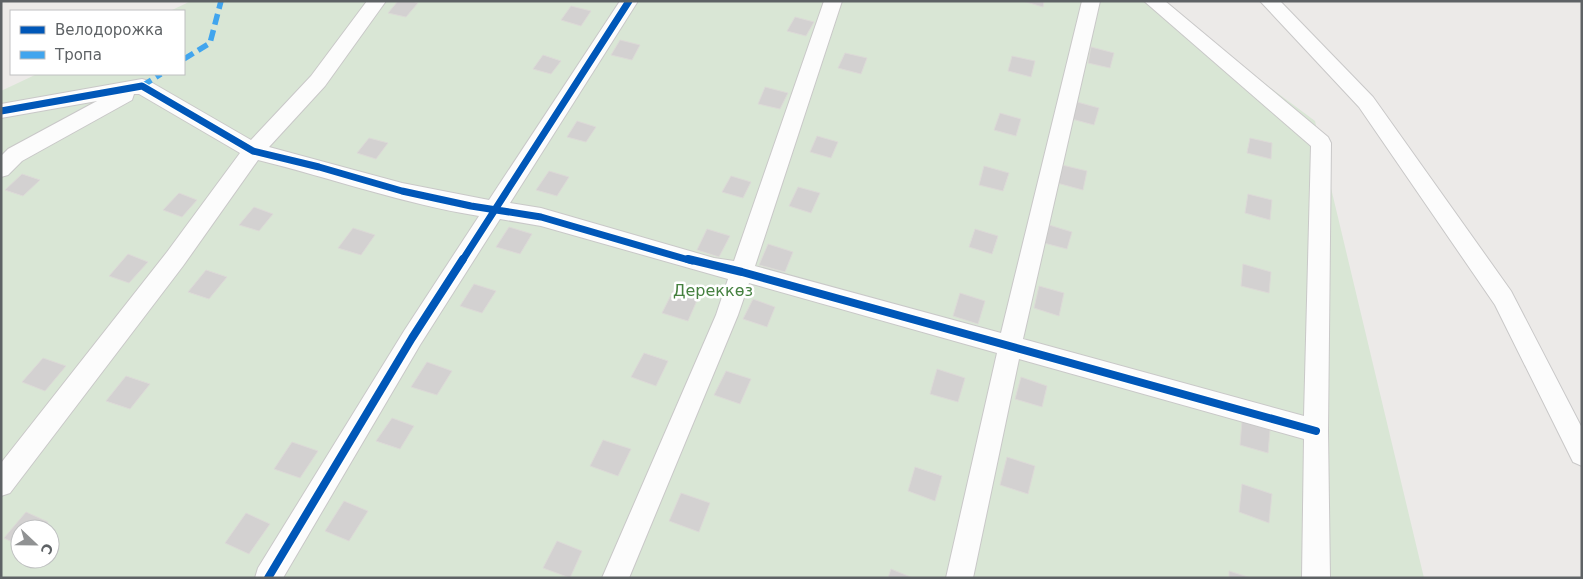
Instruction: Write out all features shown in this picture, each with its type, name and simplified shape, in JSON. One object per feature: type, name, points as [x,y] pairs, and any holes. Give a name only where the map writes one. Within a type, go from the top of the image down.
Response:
[{"type":"street","points":[[1,484],[175,259],[253,151],[318,81],[378,1]]},
{"type":"street","points":[[268,578],[412,338],[629,1]]},
{"type":"street","points":[[615,578],[727,315],[833,1]]},
{"type":"street","points":[[959,578],[1009,346],[1091,1]]},
{"type":"street","points":[[1153,1],[1321,143],[1316,431],[1316,578]]},
{"type":"street","points":[[1269,1],[1366,102],[1503,298],[1582,454]]},
{"type":"street","points":[[1,169],[15,155],[142,86]]},
{"type":"street","points":[[1,111],[142,86],[253,151],[319,167],[402,191],[541,217],[714,267],[742,272],[1316,431]]},
{"type":"green space","name":"Дереккөз","points":[[191,1],[1154,1],[1315,121],[1424,578],[1,578],[1,91],[35,75],[185,75],[185,10],[172,10]]},
{"type":"building","points":[[398,1],[418,3],[406,17],[388,13]]},
{"type":"building","points":[[1023,1],[1044,1],[1043,7]]},
{"type":"building","points":[[571,6],[591,11],[581,26],[561,20]]},
{"type":"building","points":[[795,17],[814,22],[806,36],[787,31]]},
{"type":"building","points":[[620,40],[640,45],[632,60],[611,55]]},
{"type":"building","points":[[1091,47],[1114,53],[1110,68],[1088,63]]},
{"type":"building","points":[[845,53],[867,58],[861,74],[838,68]]},
{"type":"building","points":[[543,55],[561,61],[551,74],[533,69]]},
{"type":"building","points":[[1012,56],[1035,61],[1031,77],[1008,71]]},
{"type":"building","points":[[765,87],[788,93],[780,109],[758,104]]},
{"type":"building","points":[[1077,102],[1099,108],[1094,125],[1072,119]]},
{"type":"building","points":[[1000,113],[1021,119],[1016,136],[994,130]]},
{"type":"building","points":[[577,121],[596,127],[586,142],[567,137]]},
{"type":"building","points":[[817,136],[838,142],[831,158],[810,152]]},
{"type":"building","points":[[369,138],[388,143],[376,159],[357,153]]},
{"type":"building","points":[[1250,138],[1272,143],[1271,159],[1247,153]]},
{"type":"building","points":[[1062,165],[1087,171],[1083,190],[1057,183]]},
{"type":"building","points":[[984,166],[1009,173],[1003,191],[979,185]]},
{"type":"building","points":[[549,171],[569,177],[557,196],[536,190]]},
{"type":"building","points":[[22,174],[40,180],[23,196],[5,190]]},
{"type":"building","points":[[731,176],[751,182],[743,198],[722,192]]},
{"type":"building","points":[[798,187],[820,193],[811,213],[789,206]]},
{"type":"building","points":[[179,193],[197,200],[182,217],[163,210]]},
{"type":"building","points":[[1248,194],[1272,200],[1270,220],[1245,213]]},
{"type":"building","points":[[254,207],[273,214],[259,231],[239,225]]},
{"type":"building","points":[[1049,225],[1072,232],[1067,249],[1044,243]]},
{"type":"building","points":[[509,227],[532,234],[520,254],[496,247]]},
{"type":"building","points":[[353,228],[375,235],[361,255],[338,248]]},
{"type":"building","points":[[707,229],[730,236],[719,257],[697,250]]},
{"type":"building","points":[[975,229],[998,236],[992,254],[969,247]]},
{"type":"building","points":[[768,244],[793,252],[785,272],[759,265]]},
{"type":"building","points":[[128,254],[148,262],[129,283],[109,276]]},
{"type":"building","points":[[1243,264],[1271,272],[1269,293],[1241,286]]},
{"type":"building","points":[[206,270],[227,277],[209,299],[188,292]]},
{"type":"building","points":[[474,284],[496,291],[482,313],[460,306]]},
{"type":"building","points":[[1039,286],[1064,293],[1059,316],[1034,308]]},
{"type":"building","points":[[673,291],[698,298],[688,321],[662,313]]},
{"type":"building","points":[[960,293],[985,301],[978,324],[953,316]]},
{"type":"building","points":[[753,299],[775,307],[767,327],[743,319]]},
{"type":"building","points":[[644,353],[668,361],[656,386],[631,377]]},
{"type":"building","points":[[43,358],[66,366],[45,391],[22,382]]},
{"type":"building","points":[[427,362],[452,371],[437,395],[411,387]]},
{"type":"building","points":[[937,369],[965,378],[958,402],[930,394]]},
{"type":"building","points":[[726,371],[751,379],[740,404],[714,395]]},
{"type":"building","points":[[126,376],[150,384],[130,409],[106,401]]},
{"type":"building","points":[[1021,377],[1047,386],[1042,407],[1015,399]]},
{"type":"building","points":[[392,418],[414,426],[400,449],[376,441]]},
{"type":"building","points":[[1242,421],[1270,430],[1268,453],[1240,445]]},
{"type":"building","points":[[603,440],[631,449],[618,476],[590,466]]},
{"type":"building","points":[[292,442],[318,451],[300,478],[274,469]]},
{"type":"building","points":[[1007,457],[1035,466],[1028,494],[1000,485]]},
{"type":"building","points":[[915,467],[942,476],[935,501],[908,491]]},
{"type":"building","points":[[1242,484],[1272,494],[1269,523],[1239,512]]},
{"type":"building","points":[[681,493],[710,503],[699,532],[669,521]]},
{"type":"building","points":[[344,501],[368,511],[349,541],[325,531]]},
{"type":"building","points":[[26,512],[41,519],[20,519]]},
{"type":"building","points":[[246,513],[270,524],[249,554],[225,543]]},
{"type":"building","points":[[10,531],[10,541],[4,538]]},
{"type":"building","points":[[557,541],[582,551],[570,578],[543,568]]},
{"type":"building","points":[[891,569],[913,578],[888,578]]},
{"type":"building","points":[[1229,571],[1251,578],[1229,578]]},
{"type":"marked path","points":[[185,58],[210,43],[221,1]]},
{"type":"marked path","points":[[142,86],[159,75]]},
{"type":"cycle path","points":[[268,578],[412,338],[629,1]]},
{"type":"cycle path","points":[[1,111],[142,86],[253,151],[319,167],[402,191],[471,206],[541,217],[714,267],[742,272],[1316,431]]}]
